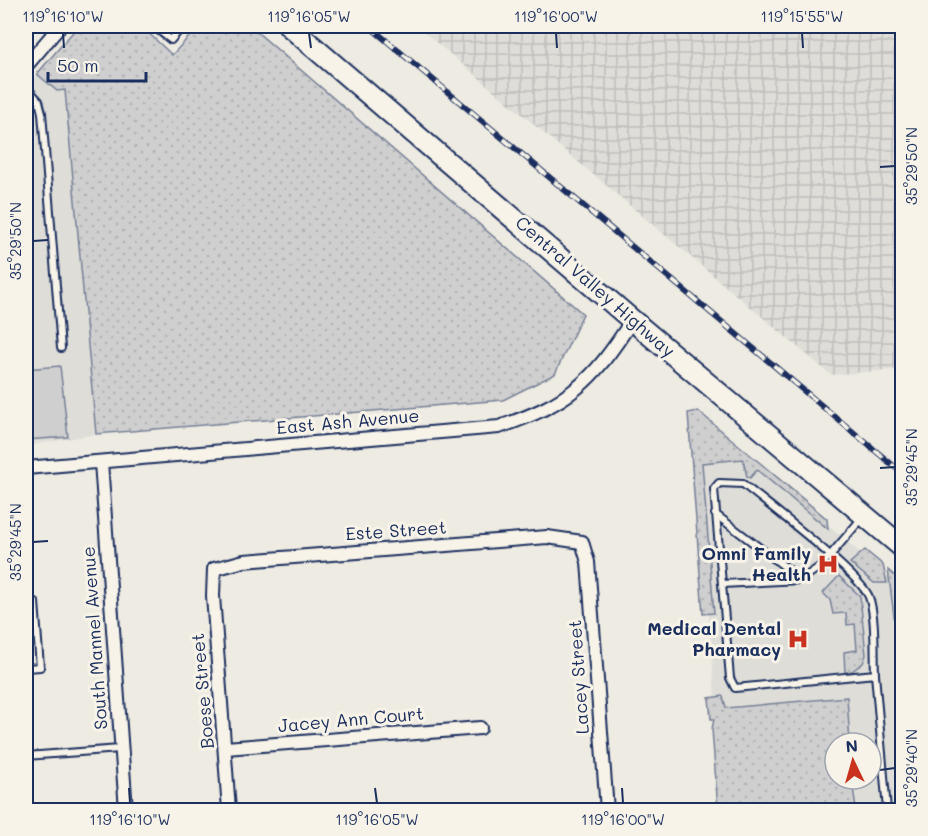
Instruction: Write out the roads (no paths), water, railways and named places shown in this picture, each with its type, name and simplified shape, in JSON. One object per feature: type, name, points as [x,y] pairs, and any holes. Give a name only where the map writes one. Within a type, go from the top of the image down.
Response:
[{"type":"main road","name":"Central Valley Highway","points":[[289,26],[632,320],[903,547]]},
{"type":"street","points":[[26,66],[60,26]]},
{"type":"street","name":"East Ash Avenue","points":[[26,468],[499,428],[541,412],[580,387],[611,354],[632,320]]},
{"type":"street","name":"South Mannel Avenue","points":[[101,462],[126,810]]},
{"type":"street","name":"Este Street","points":[[214,569],[244,561],[547,537],[582,542]]},
{"type":"street","name":"Lacey Street","points":[[582,542],[588,562],[608,810]]},
{"type":"street","name":"Boese Street","points":[[214,569],[213,596],[229,810]]},
{"type":"street","name":"Jacey Ann Court","points":[[226,748],[480,728]]},
{"type":"lane","points":[[153,26],[171,40],[183,26]]},
{"type":"lane","points":[[26,87],[39,100],[42,114],[61,348]]},
{"type":"lane","points":[[875,674],[735,688],[730,678],[714,489],[717,485],[743,484],[865,588],[869,597],[887,810]]},
{"type":"lane","points":[[716,514],[801,580]]},
{"type":"lane","points":[[722,584],[801,580],[814,572],[830,556],[864,515]]},
{"type":"lane","points":[[26,603],[35,603],[40,667],[26,668]]},
{"type":"lane","points":[[26,756],[120,749]]},
{"type":"railway","points":[[369,26],[902,473]]},
{"type":"place","name":"Omni Family Health","points":[[828,564]]},
{"type":"place","name":"Medical Dental Pharmacy","points":[[798,639]]}]
